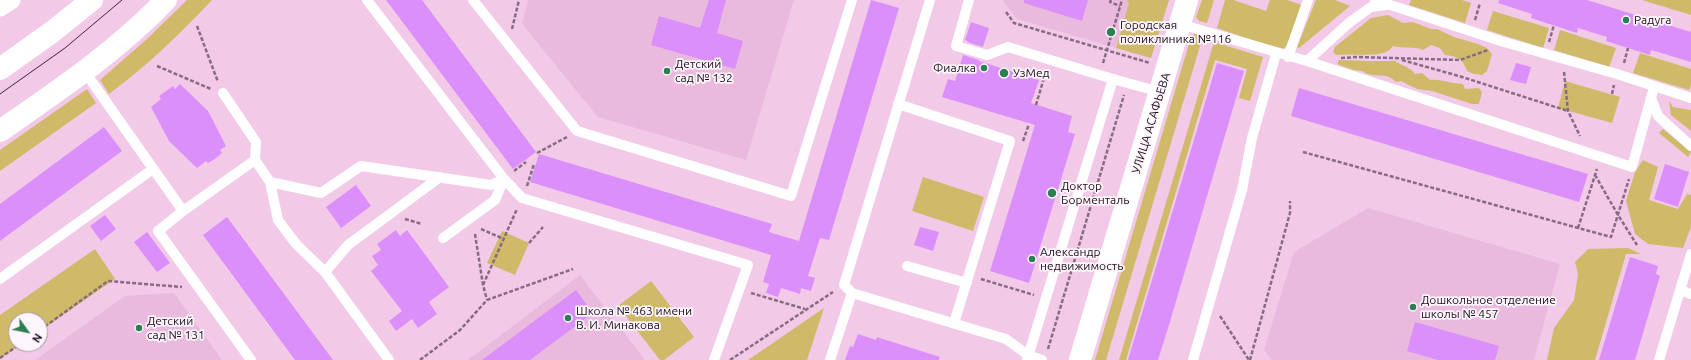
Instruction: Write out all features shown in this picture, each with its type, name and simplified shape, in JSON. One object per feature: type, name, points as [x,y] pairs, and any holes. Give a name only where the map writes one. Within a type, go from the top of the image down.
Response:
[{"type":"street","points":[[0,7],[11,0]]},
{"type":"street","points":[[0,69],[52,32],[92,0]]},
{"type":"street","points":[[0,131],[85,72],[122,41],[166,0]]},
{"type":"street","name":"УЛИЦА АСАФЬЕВА","points":[[1080,360],[1187,0]]},
{"type":"lane","points":[[367,0],[504,179],[522,198],[748,265],[714,360]]},
{"type":"lane","points":[[473,0],[578,132],[791,196],[852,0]]},
{"type":"lane","points":[[930,0],[844,285],[852,293],[1006,339],[1027,358],[1044,356]]},
{"type":"lane","points":[[969,0],[956,46],[987,54],[1008,47],[1160,92]]},
{"type":"lane","points":[[1288,57],[1308,0]]},
{"type":"lane","points":[[1374,0],[1504,42],[1617,74],[1691,98]]},
{"type":"lane","points":[[1307,61],[1350,22],[1371,7],[1387,4]]},
{"type":"lane","points":[[1180,24],[1276,54],[1307,61],[1632,167],[1654,87]]},
{"type":"lane","points":[[1193,360],[1242,190],[1252,138],[1276,54]]},
{"type":"lane","points":[[85,72],[183,211]]},
{"type":"lane","points":[[1027,358],[1113,79]]},
{"type":"lane","points":[[223,94],[256,142],[255,160],[270,182],[278,220],[296,244],[325,272],[389,360]]},
{"type":"lane","points":[[1651,98],[1658,116],[1691,146]]},
{"type":"lane","points":[[898,104],[1010,141],[954,323]]},
{"type":"lane","points":[[251,360],[158,231],[183,211],[255,160]]},
{"type":"lane","points":[[270,182],[321,193],[361,166],[490,185],[504,179]]},
{"type":"lane","points":[[0,279],[153,169]]},
{"type":"lane","points":[[325,272],[348,245],[440,177]]},
{"type":"lane","points":[[443,238],[495,200],[504,179]]},
{"type":"lane","points":[[1659,360],[1691,254]]},
{"type":"lane","points":[[907,266],[967,283]]},
{"type":"lane","points":[[1680,290],[1691,294]]},
{"type":"lane","points":[[830,360],[852,293]]},
{"type":"path","points":[[508,44],[518,0]]},
{"type":"path","points":[[1111,0],[1110,2],[1120,6]]},
{"type":"path","points":[[1099,75],[1122,0]]},
{"type":"path","points":[[1472,32],[1480,3]]},
{"type":"path","points":[[1006,12],[1014,23],[1152,63]]},
{"type":"path","points":[[197,26],[223,94]]},
{"type":"path","points":[[1334,58],[1358,57],[1460,60],[1493,48],[1504,42]]},
{"type":"path","points":[[1397,59],[1459,76],[1568,110]]},
{"type":"path","points":[[1036,105],[1050,60]]},
{"type":"path","points":[[1565,60],[1564,68],[1568,110],[1588,152]]},
{"type":"path","points":[[157,66],[223,94]]},
{"type":"path","points":[[1044,356],[1128,83]]},
{"type":"path","points":[[1021,148],[1029,124]]},
{"type":"path","points":[[537,153],[578,132]]},
{"type":"path","points":[[1303,152],[1611,237],[1632,167]]},
{"type":"path","points":[[1578,228],[1600,156]]},
{"type":"path","points":[[483,285],[522,198],[534,164]]},
{"type":"path","points":[[1595,175],[1618,215],[1638,244]]},
{"type":"path","points":[[1250,360],[1290,213],[1290,201]]},
{"type":"path","points":[[529,243],[543,227]]},
{"type":"path","points":[[481,229],[504,239]]},
{"type":"path","points":[[475,234],[483,285],[487,300]]},
{"type":"path","points":[[420,360],[460,330],[487,300],[573,269]]},
{"type":"path","points":[[980,278],[1032,294]]},
{"type":"path","points":[[48,324],[108,281],[198,288]]},
{"type":"path","points":[[730,360],[844,285]]},
{"type":"path","points":[[740,289],[806,309]]},
{"type":"path","points":[[1210,301],[1250,360]]},
{"type":"path","points":[[0,358],[9,352]]},
{"type":"shaded area","points":[[187,0],[212,0],[163,49],[109,94],[100,80],[147,39]]},
{"type":"shaded area","name":"Детский сад № 132","points":[[528,0],[794,0],[746,160],[598,117],[522,24]]},
{"type":"shaded area","name":"Городская поликлиника №116","points":[[1002,0],[1169,0],[1151,58],[1017,19]]},
{"type":"shaded area","points":[[1128,0],[1169,0],[1151,58],[1116,48],[1129,3],[1127,2]]},
{"type":"shaded area","points":[[1202,0],[1214,0],[1207,23],[1199,21],[1196,17]]},
{"type":"shaded area","points":[[1225,0],[1233,0],[1266,11],[1270,0],[1287,0],[1302,5],[1286,47],[1281,50],[1217,28]]},
{"type":"shaded area","points":[[1316,0],[1335,0],[1350,6],[1299,48],[1297,47]]},
{"type":"shaded area","points":[[1411,0],[1462,0],[1471,3],[1465,23],[1409,5]]},
{"type":"shaded area","points":[[1642,0],[1691,0],[1691,15]]},
{"type":"shaded area","points":[[1493,11],[1549,28],[1543,48],[1487,30]]},
{"type":"shaded area","points":[[1388,15],[1403,23],[1413,22],[1431,29],[1437,29],[1454,37],[1487,48],[1492,54],[1487,71],[1482,75],[1467,71],[1464,64],[1459,59],[1453,56],[1445,55],[1440,48],[1431,45],[1423,50],[1393,46],[1387,52],[1376,54],[1336,55],[1333,52],[1335,47],[1371,18]]},
{"type":"shaded area","points":[[1560,30],[1616,48],[1609,67],[1554,50]]},
{"type":"shaded area","points":[[1195,34],[1203,36],[1106,360],[1095,360],[1191,37]]},
{"type":"shaded area","points":[[1214,42],[1263,57],[1250,101],[1239,98],[1247,69],[1215,60],[1126,360],[1119,360]]},
{"type":"shaded area","points":[[1640,53],[1691,69],[1691,84],[1689,90],[1633,73]]},
{"type":"shaded area","points":[[1339,60],[1395,61],[1409,68],[1415,74],[1422,73],[1430,80],[1463,84],[1465,89],[1479,88],[1482,92],[1479,104],[1472,104],[1432,91],[1417,89],[1401,81],[1396,82],[1392,78],[1354,70],[1337,64]]},
{"type":"shaded area","points":[[1565,81],[1620,97],[1612,123],[1558,108]]},
{"type":"shaded area","points":[[87,89],[96,103],[0,171],[0,150]]},
{"type":"shaded area","points":[[1669,101],[1673,107],[1691,110],[1691,131],[1671,115]]},
{"type":"shaded area","points":[[1663,129],[1691,152],[1688,157],[1659,133]]},
{"type":"shaded area","points":[[1643,160],[1658,167],[1649,200],[1678,209],[1687,194],[1691,195],[1691,227],[1683,248],[1648,244],[1635,234],[1626,201],[1635,172]]},
{"type":"shaded area","points":[[923,177],[984,197],[973,231],[912,211]]},
{"type":"shaded area","name":"Дошкольное отделение школы № 457","points":[[1368,208],[1560,264],[1534,360],[1272,360],[1264,350],[1294,252]]},
{"type":"shaded area","points":[[502,231],[529,243],[515,275],[487,263]]},
{"type":"shaded area","points":[[1628,248],[1641,254],[1626,254],[1595,360],[1547,360],[1554,328],[1574,300],[1578,274],[1575,262],[1588,249]]},
{"type":"shaded area","points":[[95,249],[115,279],[48,325],[48,312],[8,312],[8,352],[10,352],[0,359],[0,315]]},
{"type":"shaded area","name":"Школа № 463 имени В. И. Минакова","points":[[580,275],[645,360],[468,360]]},
{"type":"shaded area","points":[[651,281],[694,337],[664,360],[660,360],[618,306]]},
{"type":"shaded area","name":"Детский сад № 131","points":[[174,293],[222,360],[35,360],[125,296]]},
{"type":"shaded area","points":[[824,308],[807,360],[748,360]]},
{"type":"building","points":[[386,0],[422,0],[536,152],[513,169]]},
{"type":"building","points":[[709,0],[726,0],[717,33],[743,41],[735,69],[651,45],[659,16],[700,28]]},
{"type":"building","points":[[871,0],[899,8],[829,240],[820,238],[808,276],[815,278],[811,291],[801,288],[800,294],[781,288],[778,297],[766,293],[769,284],[763,282],[771,255],[530,182],[539,154],[772,224],[769,232],[799,241]]},
{"type":"building","points":[[1024,0],[1088,0],[1082,21],[1024,3]]},
{"type":"building","points":[[1499,0],[1587,0],[1691,32],[1691,62],[1651,50],[1650,55],[1606,41],[1607,37],[1578,28],[1577,33],[1531,18],[1532,14],[1498,3]]},
{"type":"building","points":[[971,22],[989,28],[983,47],[965,40]]},
{"type":"building","points":[[963,55],[1039,80],[1031,103],[1072,116],[1068,132],[1075,134],[1029,283],[990,271],[1035,125],[942,97],[948,79],[955,81]]},
{"type":"building","points":[[1217,63],[1244,71],[1169,325],[1158,360],[1128,360]]},
{"type":"building","points":[[1516,63],[1531,67],[1526,84],[1510,80]]},
{"type":"building","points":[[180,84],[208,111],[226,146],[220,150],[222,153],[215,159],[208,163],[206,161],[197,168],[169,141],[151,107],[161,99],[159,96],[173,86],[175,89]]},
{"type":"building","points":[[1299,88],[1588,174],[1579,202],[1291,116]]},
{"type":"building","points":[[104,127],[122,151],[0,241],[0,204]]},
{"type":"building","points":[[1665,164],[1689,172],[1678,207],[1654,199]]},
{"type":"building","points":[[356,185],[371,206],[341,228],[326,207]]},
{"type":"building","points":[[105,215],[116,229],[101,241],[90,226]]},
{"type":"building","points":[[227,217],[333,360],[295,360],[203,235]]},
{"type":"building","points":[[920,227],[939,232],[933,251],[914,245]]},
{"type":"building","points":[[396,230],[400,236],[407,230],[449,287],[429,302],[437,314],[418,328],[412,319],[396,331],[389,321],[402,311],[371,271],[378,265],[372,256],[381,250],[377,244]]},
{"type":"building","points":[[147,232],[170,263],[157,272],[134,242]]},
{"type":"building","points":[[1630,257],[1658,266],[1656,274],[1660,276],[1635,360],[1599,360]]},
{"type":"building","points":[[576,290],[593,313],[530,360],[482,360]]},
{"type":"building","points":[[1415,322],[1499,346],[1495,360],[1438,360],[1407,351]]},
{"type":"building","points":[[858,334],[876,340],[877,337],[940,357],[939,360],[845,360],[850,346],[853,347]]},
{"type":"tram line","points":[[0,94],[65,48],[122,0]]},
{"type":"place","name":"Радуга","points":[[1626,20]]},
{"type":"place","name":"Городская поликлиника №116","points":[[1111,32]]},
{"type":"place","name":"Фиалка","points":[[984,68]]},
{"type":"place","name":"Детский сад № 132","points":[[667,71]]},
{"type":"place","name":"УзМед","points":[[1004,73]]},
{"type":"place","name":"Доктор Борменталь","points":[[1052,193]]},
{"type":"place","name":"Александр недвижимость","points":[[1032,259]]},
{"type":"place","name":"Дошкольное отделение школы № 457","points":[[1413,307]]},
{"type":"place","name":"Школа № 463 имени В. И. Минакова","points":[[568,318]]},
{"type":"place","name":"Детский сад № 131","points":[[139,328]]}]
